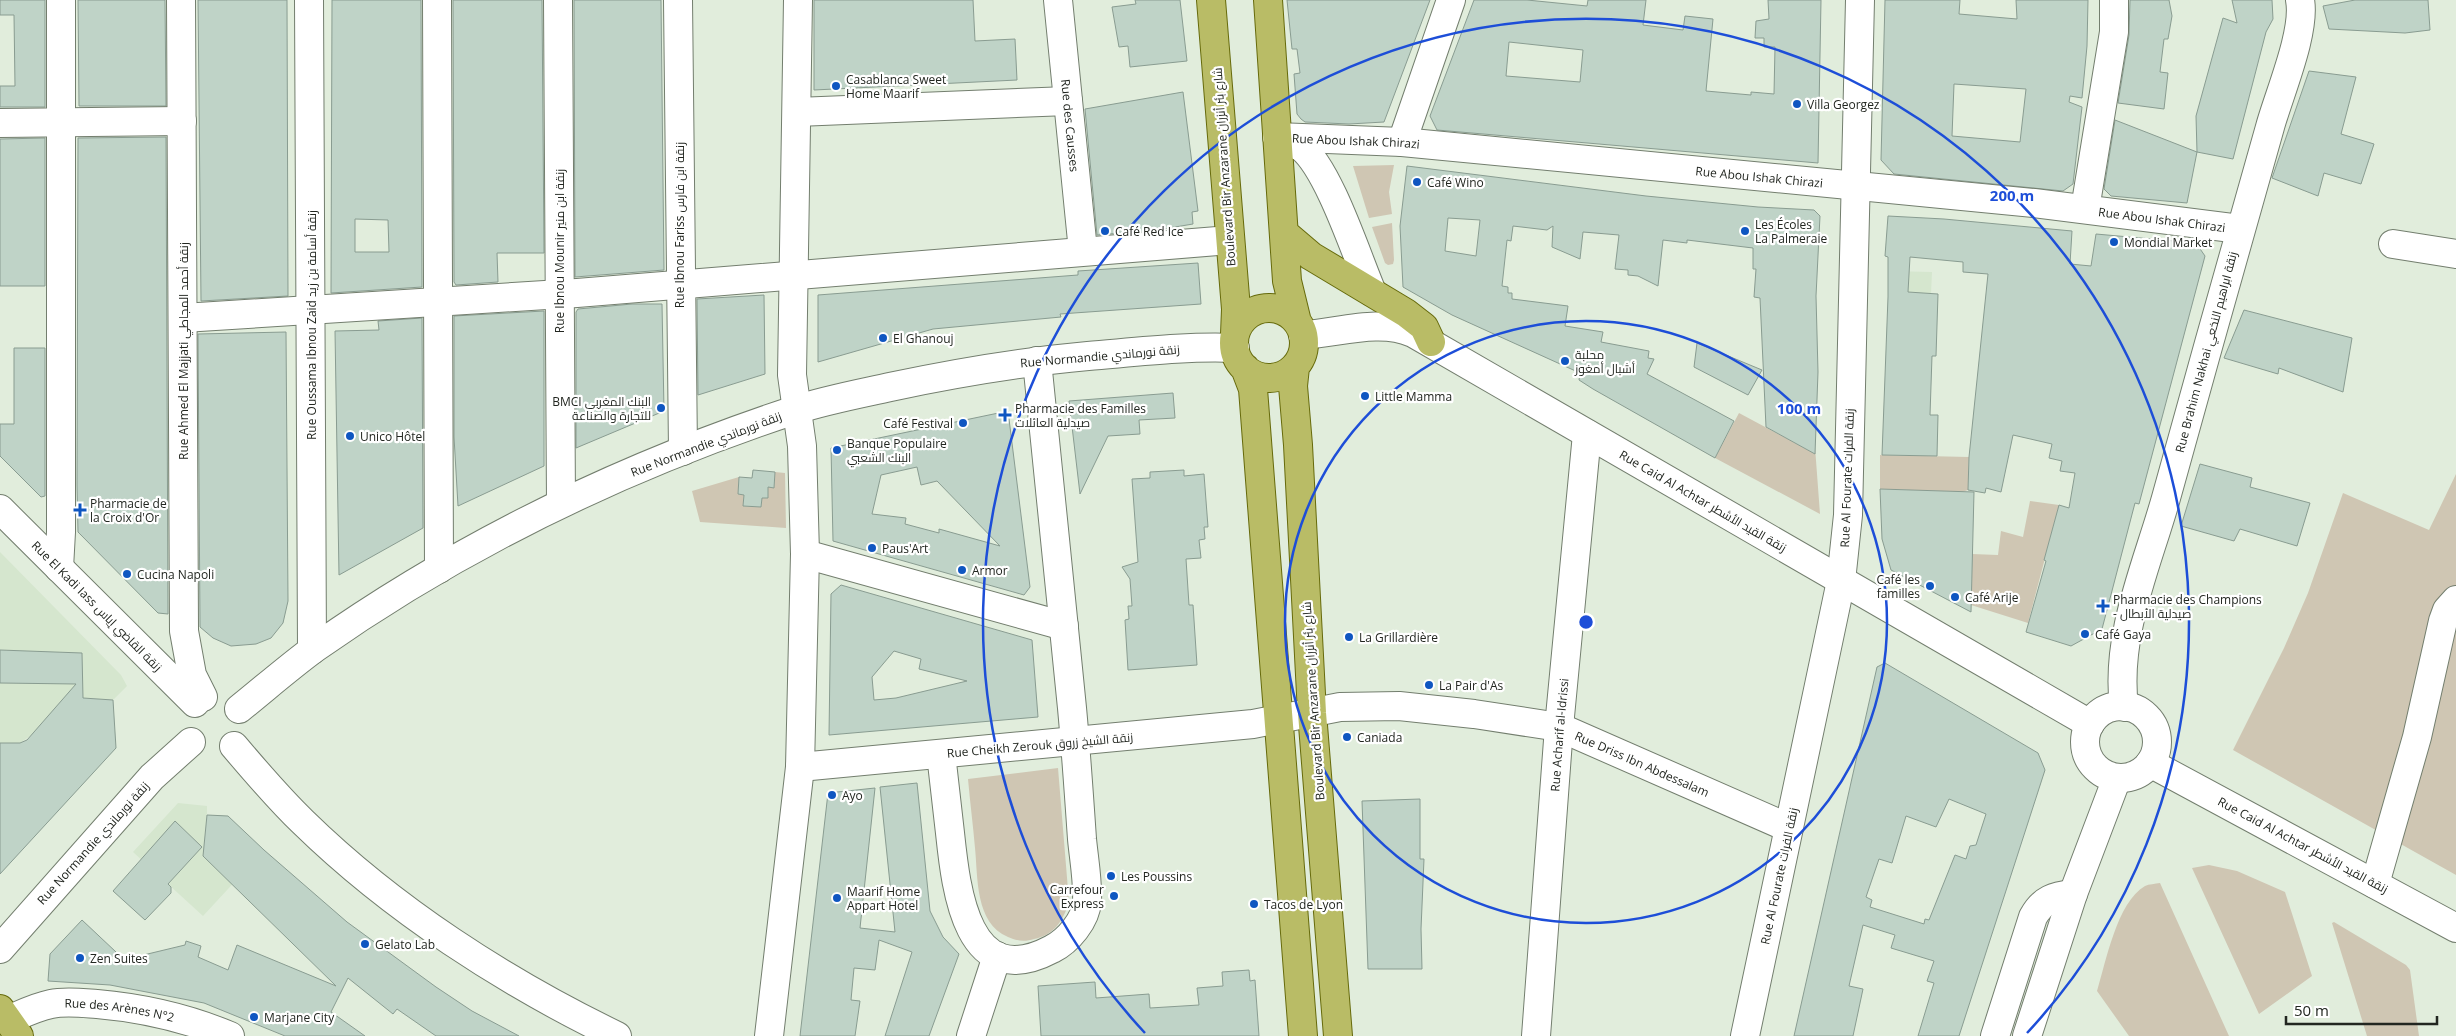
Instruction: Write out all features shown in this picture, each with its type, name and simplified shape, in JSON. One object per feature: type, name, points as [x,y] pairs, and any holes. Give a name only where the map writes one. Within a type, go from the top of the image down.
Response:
[{"type":"main road","name":"Boulevard Bir Anzarane شارع بئر أنزران","points":[[1211,0],[1239,350],[1253,389],[1303,1036]]},
{"type":"main road","points":[[1268,0],[1289,295],[1300,329],[1303,352],[1296,367],[1282,376],[1271,378],[1260,377],[1239,350],[1242,321],[1263,309],[1280,310],[1300,329]]},
{"type":"main road","points":[[1284,233],[1303,250],[1372,292],[1424,328],[1431,342]]},
{"type":"main road","name":"Boulevard Bir Anzarane شارع بئر أنزران","points":[[1296,367],[1293,386],[1298,445],[1312,713],[1338,1036]]},
{"type":"street","points":[[59,568],[61,532],[61,0]]},
{"type":"street","name":"Rue Ahmed El Majjati زنقة أحمد المجاطي","points":[[181,0],[184,632],[192,676],[199,700]]},
{"type":"street","name":"Rue Oussama Ibnou Zaid زنقة أسامة بن زيد","points":[[309,0],[312,650]]},
{"type":"street","points":[[436,0],[439,569]]},
{"type":"street","name":"Rue Ibnou Mounir زنقة ابن منير","points":[[558,0],[561,503]]},
{"type":"street","name":"Rue Ibnou Fariss زنقة ابن فارس","points":[[678,0],[683,450]]},
{"type":"street","points":[[769,1036],[800,767],[805,554],[802,446],[792,375],[798,0]]},
{"type":"street","name":"Rue des Causses","points":[[1058,0],[1083,251]]},
{"type":"street","points":[[1402,142],[1451,0]]},
{"type":"street","name":"Rue Al Fourate زنقة الفرات","points":[[1745,1036],[1841,581],[1848,515],[1860,0]]},
{"type":"street","points":[[2085,209],[2114,32],[2114,0]]},
{"type":"street","name":"Rue Brahim Nakhai زنقة ابراهيم النخعي","points":[[2124,706],[2122,689],[2125,637],[2240,229],[2296,44],[2302,10],[2300,0]]},
{"type":"street","points":[[797,112],[1068,101]]},
{"type":"street","points":[[0,123],[182,121]]},
{"type":"street","points":[[1277,139],[1302,148],[1323,176],[1372,292]]},
{"type":"street","name":"Rue Abou Ishak Chirazi","points":[[1277,139],[1402,142],[2085,209],[2240,229]]},
{"type":"street","points":[[183,318],[560,294],[1230,240]]},
{"type":"street","points":[[2393,244],[2456,254]]},
{"type":"street","name":"Rue Caid Al Achtar زنقة القيد الأشطر","points":[[1300,329],[1388,327],[1408,330],[2090,724]]},
{"type":"street","name":"Rue Normandie زنقة نورماندي","points":[[239,709],[312,650],[370,610],[439,569],[561,503],[683,450],[796,410],[837,398],[967,370],[1037,361],[1196,346],[1239,350]]},
{"type":"street","points":[[941,754],[954,876],[966,920],[979,941],[997,956],[1020,959],[1033,957],[1050,950],[1072,934],[1086,907],[1075,742],[1037,361]]},
{"type":"street","name":"Rue Acharif al-Idrissi","points":[[1536,1036],[1559,726],[1587,434]]},
{"type":"street","name":"Rue El Kadi Iass زنقة القاضي إياس","points":[[0,509],[59,568],[199,700]]},
{"type":"street","points":[[805,554],[1064,626]]},
{"type":"street","points":[[2375,884],[2417,737],[2443,621],[2447,610],[2456,600]]},
{"type":"street","points":[[213,696],[224,697],[239,709],[243,719],[243,729],[240,739],[234,746],[225,752],[210,754],[191,742],[186,731],[185,720],[199,700],[213,696]]},
{"type":"street","name":"Rue Driss Ibn Abdessalam","points":[[1312,713],[1340,707],[1399,706],[1559,726],[1789,828]]},
{"type":"street","points":[[2124,706],[2142,713],[2153,727],[2157,745],[2150,763],[2137,774],[2117,778],[2101,772],[2089,759],[2085,742],[2090,724],[2106,710],[2124,706]]},
{"type":"street","name":"Rue Cheikh Zerouk زنقة الشيخ زروق","points":[[800,767],[1075,742],[1279,719],[1312,713]]},
{"type":"street","name":"Rue Normandie زنقة نورماندي","points":[[0,949],[152,777],[191,742]]},
{"type":"street","points":[[234,746],[304,823],[415,915],[504,975],[617,1036]]},
{"type":"street","name":"Rue Caid Al Achtar زنقة القيد الأشطر","points":[[2150,763],[2456,928]]},
{"type":"street","points":[[2027,1036],[2074,894],[2117,778]]},
{"type":"street","points":[[1995,1036],[2033,917],[2039,907],[2057,896],[2074,894]]},
{"type":"street","points":[[971,1036],[997,956]]},
{"type":"street","name":"Rue des Arènes N°2","points":[[9,1022],[50,1004],[89,1003],[126,1006],[160,1013],[204,1025],[230,1036]]},
{"type":"shaded area","points":[[1394,165],[1389,192],[1392,214],[1369,218],[1353,166]]},
{"type":"shaded area","points":[[1392,223],[1394,260],[1393,264],[1388,265],[1385,263],[1372,227]]},
{"type":"shaded area","points":[[1888,271],[1932,272],[1931,294],[1888,291]]},
{"type":"shaded area","points":[[1739,413],[1810,451],[1815,447],[1820,514],[1715,458]]},
{"type":"shaded area","points":[[1880,455],[1969,457],[1968,490],[1962,492],[1880,489]]},
{"type":"shaded area","points":[[775,472],[785,473],[786,528],[700,522],[692,491],[739,477],[738,494],[744,495],[743,506],[761,507],[762,498],[768,498],[768,487],[774,487]]},
{"type":"shaded area","points":[[2456,474],[2456,875],[2233,750],[2284,648],[2308,593],[2343,493],[2429,530]]},
{"type":"shaded area","points":[[2030,501],[2059,505],[2028,623],[1971,605],[1972,554],[1998,555],[2001,531],[2023,537]]},
{"type":"shaded area","points":[[0,552],[121,675],[127,686],[113,700],[70,697],[33,734],[20,743],[0,743]]},
{"type":"shaded area","points":[[1058,768],[1069,902],[1061,921],[1052,931],[1041,937],[1021,941],[1008,937],[997,930],[989,921],[984,911],[978,886],[968,779]]},
{"type":"shaded area","points":[[178,803],[207,806],[207,815],[228,816],[264,850],[203,916],[133,852]]},
{"type":"shaded area","points":[[2209,865],[2237,871],[2285,892],[2312,976],[2259,1014],[2192,868]]},
{"type":"shaded area","points":[[2160,883],[2229,1036],[2129,1036],[2097,991],[2114,934],[2127,905],[2135,894],[2145,886]]},
{"type":"shaded area","points":[[2334,922],[2406,965],[2410,970],[2419,1036],[2367,1036],[2332,923]]},
{"type":"building","points":[[0,0],[45,0],[45,107],[0,107],[0,86],[15,86],[14,15],[0,15]]},
{"type":"building","points":[[78,0],[165,0],[166,106],[79,106]]},
{"type":"building","points":[[198,0],[287,0],[288,296],[201,301]]},
{"type":"building","points":[[332,0],[421,0],[422,287],[331,293]],"holes":[[[355,219],[388,220],[389,252],[355,252]]]},
{"type":"building","points":[[453,0],[542,0],[544,253],[497,253],[498,282],[456,285],[454,282]]},
{"type":"building","points":[[574,0],[661,0],[664,270],[575,277]]},
{"type":"building","points":[[814,0],[973,0],[975,41],[1015,39],[1017,80],[814,90]]},
{"type":"building","points":[[1135,0],[1180,0],[1187,61],[1130,67],[1128,46],[1119,47],[1112,7],[1136,4]]},
{"type":"building","points":[[1287,0],[1430,0],[1384,122],[1349,124],[1305,122],[1297,114],[1294,74],[1300,73],[1297,49],[1292,49]]},
{"type":"building","points":[[1474,0],[1527,0],[1587,6],[1588,0],[1646,0],[1643,25],[1683,30],[1685,16],[1713,19],[1706,91],[1751,95],[1751,92],[1774,94],[1775,47],[1764,47],[1764,38],[1755,38],[1756,21],[1769,19],[1768,0],[1821,0],[1818,163],[1437,130],[1430,116]],"holes":[[[1509,42],[1583,50],[1580,82],[1506,76]]]},
{"type":"building","points":[[1885,0],[1960,0],[1959,14],[2017,19],[2016,0],[2088,0],[2087,46],[2082,98],[2070,96],[2069,102],[2082,107],[2073,184],[2063,191],[1894,174],[1881,160]],"holes":[[[1954,84],[2026,89],[2020,142],[1952,136]]]},
{"type":"building","points":[[2130,0],[2169,0],[2172,16],[2168,39],[2164,39],[2160,72],[2168,73],[2164,109],[2118,103],[2129,35]]},
{"type":"building","points":[[2232,0],[2272,0],[2273,19],[2266,32],[2233,159],[2197,152],[2196,116],[2223,18],[2237,23]]},
{"type":"building","points":[[2355,0],[2428,0],[2430,30],[2405,33],[2329,29],[2323,6]]},
{"type":"building","points":[[2309,71],[2356,77],[2341,134],[2374,144],[2361,184],[2324,173],[2318,196],[2272,178]]},
{"type":"building","points":[[1183,92],[1198,211],[1192,212],[1193,224],[1157,230],[1097,235],[1085,109]]},
{"type":"building","points":[[2115,120],[2197,152],[2187,203],[2111,196],[2104,189]]},
{"type":"building","points":[[166,137],[168,614],[158,613],[78,532],[77,485],[78,138]]},
{"type":"building","points":[[45,138],[45,286],[0,286],[0,139]]},
{"type":"building","points":[[1407,166],[1646,196],[1758,207],[1814,210],[1820,216],[1816,296],[1818,372],[1815,454],[1766,427],[1760,298],[1754,297],[1756,269],[1753,269],[1753,248],[1687,240],[1687,243],[1663,240],[1658,286],[1638,276],[1628,275],[1628,270],[1615,269],[1619,235],[1583,232],[1580,259],[1552,247],[1553,226],[1547,230],[1513,226],[1511,241],[1507,240],[1502,286],[1508,287],[1508,293],[1512,293],[1512,299],[1568,306],[1565,326],[1603,332],[1601,342],[1649,351],[1648,358],[1654,359],[1647,374],[1734,421],[1715,458],[1593,389],[1579,380],[1580,373],[1452,315],[1403,287],[1400,226]],"holes":[[[1448,218],[1480,220],[1476,256],[1445,251]]]},
{"type":"building","points":[[1888,216],[1944,219],[2072,231],[2070,264],[2091,266],[2096,234],[2196,243],[2205,256],[2139,504],[2135,503],[2102,629],[2071,646],[2026,632],[2046,561],[2044,560],[2059,505],[2069,508],[2075,473],[2060,471],[2062,461],[2049,458],[2052,444],[2013,435],[2001,492],[1986,488],[1985,493],[1968,490],[1969,457],[1988,274],[1963,272],[1963,262],[1910,257],[1908,292],[1938,294],[1936,356],[1932,356],[1930,415],[1938,415],[1937,456],[1882,455],[1888,297],[1888,257],[1885,256]]},
{"type":"building","points":[[1198,263],[1201,304],[1060,314],[1061,317],[933,329],[818,362],[818,295],[1078,275],[1078,271]]},
{"type":"building","points":[[764,295],[765,374],[698,395],[697,299]]},
{"type":"building","points":[[632,304],[662,304],[664,411],[576,448],[576,312],[578,309]]},
{"type":"building","points":[[2244,310],[2352,338],[2343,392],[2279,368],[2278,374],[2224,358]]},
{"type":"building","points":[[544,311],[544,466],[458,506],[454,437],[454,316]]},
{"type":"building","points":[[422,318],[423,528],[339,575],[335,331],[379,330],[378,321]]},
{"type":"building","points":[[286,332],[288,601],[283,623],[271,638],[256,644],[231,646],[213,638],[200,627],[198,334]]},
{"type":"building","points":[[1697,343],[1762,370],[1748,395],[1694,367]]},
{"type":"building","points":[[14,348],[45,348],[45,496],[41,497],[0,456],[0,424],[14,424]]},
{"type":"building","points":[[1173,393],[1175,418],[1139,420],[1140,434],[1108,436],[1080,494],[1069,401]]},
{"type":"building","points":[[1008,411],[1030,587],[1024,595],[833,541],[831,448]],"holes":[[[917,467],[921,485],[937,481],[1000,546],[939,529],[939,533],[905,524],[906,518],[872,514],[881,475]]]},
{"type":"building","points":[[2200,464],[2252,478],[2250,487],[2310,503],[2297,546],[2240,529],[2234,541],[2181,526]]},
{"type":"building","points":[[753,470],[775,472],[774,488],[768,487],[768,498],[762,498],[761,507],[743,506],[744,495],[738,494],[739,477],[752,478]]},
{"type":"building","points":[[1184,470],[1184,476],[1204,474],[1208,527],[1204,527],[1205,539],[1199,540],[1201,558],[1186,559],[1189,605],[1193,605],[1197,665],[1128,670],[1125,620],[1129,619],[1128,606],[1132,606],[1130,579],[1122,567],[1138,562],[1132,479],[1150,478],[1150,472]]},
{"type":"building","points":[[1880,489],[1974,492],[1971,612],[1891,570],[1882,539]]},
{"type":"building","points":[[841,585],[1032,640],[1038,717],[829,735],[831,594]],"holes":[[[894,651],[921,659],[919,669],[967,681],[896,698],[874,700],[872,677]]]},
{"type":"building","points":[[0,650],[82,653],[83,698],[113,700],[116,748],[0,874],[0,743],[20,743],[27,740],[76,684],[0,683]]},
{"type":"building","points":[[1885,663],[2038,753],[2045,770],[1959,1036],[1918,1036],[1934,983],[1927,981],[1934,961],[1891,948],[1895,935],[1863,925],[1849,986],[1863,989],[1853,1036],[1794,1036],[1877,667]],"holes":[[[1949,799],[1986,814],[1976,845],[1970,846],[1966,859],[1955,855],[1929,920],[1925,919],[1924,924],[1870,907],[1872,900],[1866,897],[1879,859],[1892,863],[1906,816],[1936,827]]]},
{"type":"building","points":[[917,783],[930,911],[943,937],[959,954],[929,1036],[885,1036],[912,952],[879,940],[875,970],[854,968],[851,1000],[860,1001],[855,1036],[800,1036],[828,793],[875,788],[860,928],[895,932],[880,787]]},
{"type":"building","points":[[1420,799],[1420,859],[1424,859],[1421,929],[1422,969],[1368,969],[1362,801]]},
{"type":"building","points":[[207,815],[228,816],[347,922],[472,1011],[519,1036],[436,1036],[397,1009],[393,1014],[348,978],[331,1012],[365,1036],[285,1036],[204,1003],[110,985],[48,981],[50,954],[82,920],[116,952],[106,964],[185,945],[186,941],[201,946],[198,957],[228,970],[237,945],[336,986],[203,856]]},
{"type":"building","points":[[175,821],[202,847],[168,884],[171,887],[171,893],[145,920],[113,891]]},
{"type":"building","points":[[1249,970],[1250,981],[1255,980],[1259,1036],[1041,1036],[1038,986],[1095,982],[1096,998],[1149,994],[1150,1008],[1199,1005],[1197,988],[1223,986],[1222,972]]},
{"type":"place","name":"Casablanca Sweet Home Maarif","points":[[836,86]]},
{"type":"place","name":"Villa Georgez","points":[[1797,104]]},
{"type":"place","name":"Café Wino","points":[[1417,182]]},
{"type":"place","name":"Café Red Ice","points":[[1105,231]]},
{"type":"place","name":"Les Écoles La Palmeraie","points":[[1745,231]]},
{"type":"place","name":"Mondial Market","points":[[2114,242]]},
{"type":"place","name":"El Ghanouj","points":[[883,338]]},
{"type":"place","name":"محلبة أشبال أمغوز","points":[[1565,361]]},
{"type":"place","name":"Little Mamma","points":[[1365,396]]},
{"type":"place","name":"BMCI البنك المغربي للتجارة والصناعة","points":[[661,408]]},
{"type":"place","name":"Pharmacie des Familles صيدلية العائلات","points":[[1005,415]]},
{"type":"place","name":"Café Festival","points":[[963,423]]},
{"type":"place","name":"Unico Hôtel","points":[[350,436]]},
{"type":"place","name":"Banque Populaire البنك الشعبي","points":[[837,450]]},
{"type":"place","name":"Pharmacie de la Croix d'Or","points":[[80,510]]},
{"type":"place","name":"Paus'Art","points":[[872,548]]},
{"type":"place","name":"Armor","points":[[962,570]]},
{"type":"place","name":"Cucina Napoli","points":[[127,574]]},
{"type":"place","name":"Café les familles","points":[[1930,586]]},
{"type":"place","name":"Café Arije","points":[[1955,597]]},
{"type":"place","name":"Pharmacie des Champions - صيدلية الأبطال","points":[[2103,606]]},
{"type":"place","name":"Café Gaya","points":[[2085,634]]},
{"type":"place","name":"La Grillardière","points":[[1349,637]]},
{"type":"place","name":"La Pair d'As","points":[[1429,685]]},
{"type":"place","name":"Caniada","points":[[1347,737]]},
{"type":"place","name":"Ayo","points":[[832,795]]},
{"type":"place","name":"Les Poussins","points":[[1111,876]]},
{"type":"place","name":"Carrefour Express","points":[[1114,896]]},
{"type":"place","name":"Maarif Home Appart Hotel","points":[[837,898]]},
{"type":"place","name":"Tacos de Lyon","points":[[1254,904]]},
{"type":"place","name":"Gelato Lab","points":[[365,944]]},
{"type":"place","name":"Zen Suites","points":[[80,958]]},
{"type":"place","name":"Marjane City","points":[[254,1017]]}]
